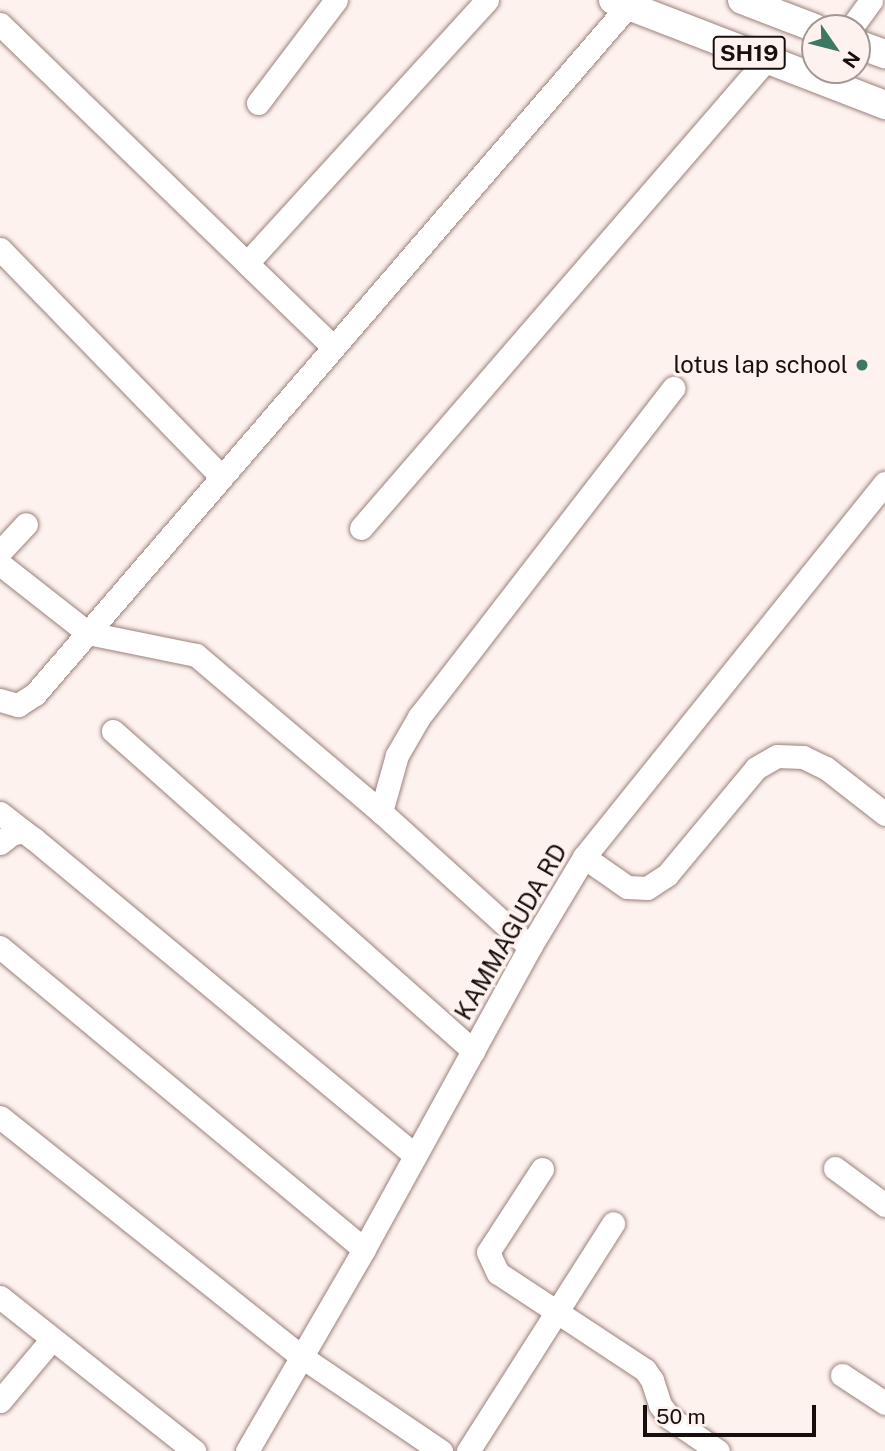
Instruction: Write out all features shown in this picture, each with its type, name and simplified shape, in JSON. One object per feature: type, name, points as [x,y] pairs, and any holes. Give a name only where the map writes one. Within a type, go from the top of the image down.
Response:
[{"type":"main road","name":"SH19","points":[[742,0],[801,23]]},
{"type":"main road","name":"SH19","points":[[625,2],[885,105]]},
{"type":"street","points":[[258,103],[336,0]]},
{"type":"street","points":[[247,263],[487,0]]},
{"type":"street","points":[[0,700],[18,705],[35,694],[625,2]]},
{"type":"street","points":[[0,24],[332,346]]},
{"type":"street","points":[[360,528],[766,60]]},
{"type":"street","points":[[0,249],[221,476]]},
{"type":"street","points":[[381,812],[397,755],[419,717],[673,388]]},
{"type":"street","name":"KAMMAGUDA RD","points":[[247,1451],[364,1249],[530,947],[584,857],[885,483]]},
{"type":"street","points":[[0,552],[26,524]]},
{"type":"street","points":[[0,564],[88,633],[196,655],[381,812],[530,947]]},
{"type":"street","points":[[113,731],[472,1051]]},
{"type":"street","points":[[584,857],[627,887],[647,888],[667,874],[756,768],[777,756],[803,757],[826,768],[885,814]]},
{"type":"street","points":[[0,813],[415,1155]]},
{"type":"street","points":[[0,844],[11,834],[23,831]]},
{"type":"street","points":[[0,947],[364,1249]]},
{"type":"street","points":[[0,1117],[302,1357],[441,1451]]},
{"type":"street","points":[[835,1168],[885,1205]]},
{"type":"street","points":[[542,1169],[488,1252],[498,1273],[645,1370],[652,1380],[660,1405],[670,1419],[718,1451]]},
{"type":"street","points":[[468,1451],[613,1223]]},
{"type":"street","points":[[0,1297],[194,1451]]},
{"type":"street","points":[[0,1401],[52,1339]]},
{"type":"street","points":[[842,1375],[885,1403]]},
{"type":"place","name":"lotus lap school","points":[[862,365]]}]
